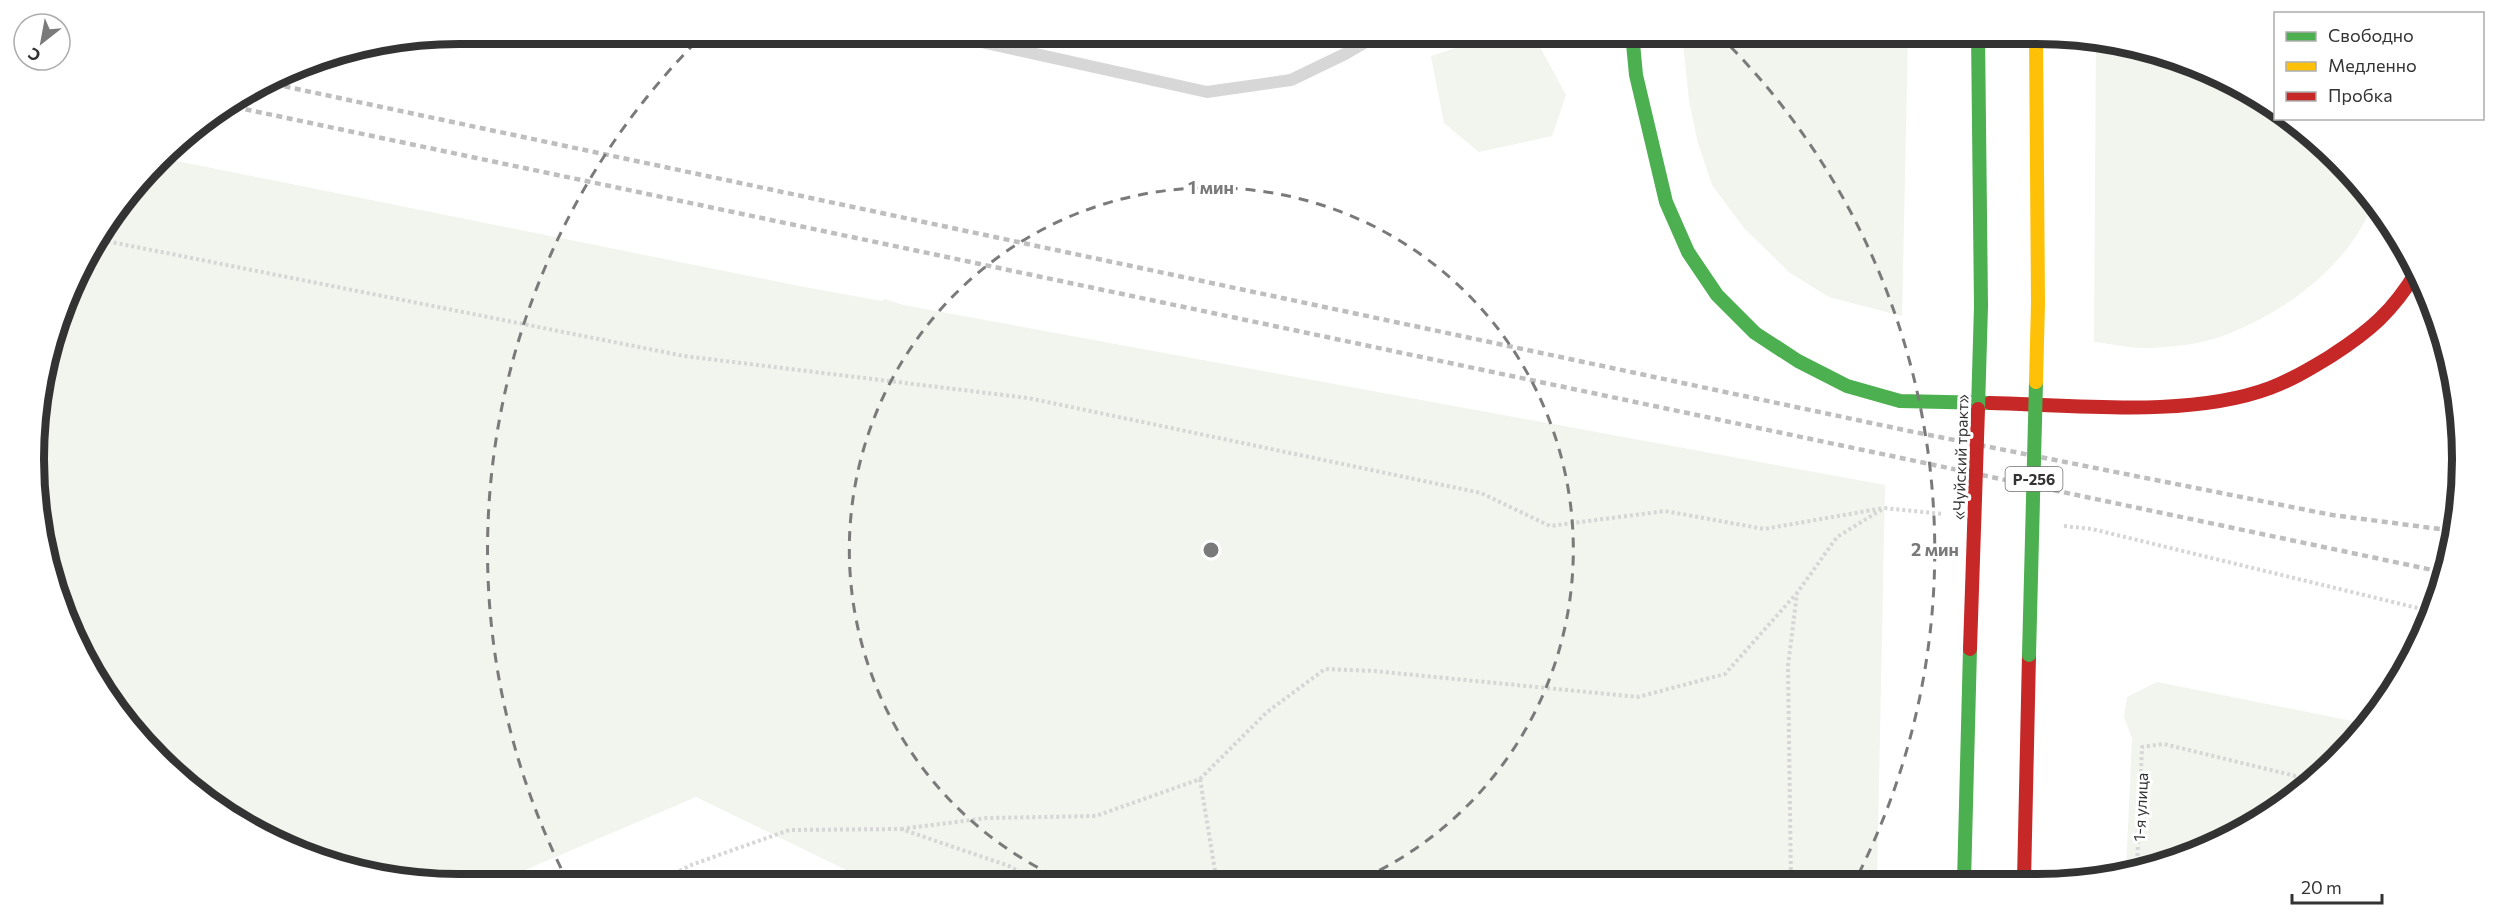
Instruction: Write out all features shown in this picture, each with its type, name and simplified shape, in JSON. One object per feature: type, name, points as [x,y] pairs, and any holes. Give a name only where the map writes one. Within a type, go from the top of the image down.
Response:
[{"type":"highway","points":[[1633,44],[1636,75],[1666,202],[1688,252],[1717,295],[1755,333],[1798,360],[1858,389],[1900,401],[1912,402],[2172,407],[2234,398],[2270,388],[2304,372],[2356,340],[2383,318],[2412,279]]},
{"type":"highway","name":"«Чуйский тракт»","points":[[1964,874],[1981,306],[1978,44]]},
{"type":"highway","name":"Р-256","points":[[2024,874],[2038,303],[2036,44]]},
{"type":"lane","points":[[991,44],[1207,92],[1291,80],[1362,44]]},
{"type":"path","points":[[106,240],[684,356],[1028,398],[1481,493],[1550,526],[1665,511],[1764,530],[1884,508]]},
{"type":"path","points":[[674,874],[691,865],[789,830],[901,829],[987,818],[1096,816],[1200,779],[1267,712],[1325,669],[1374,671],[1638,696],[1725,674],[1797,593]]},
{"type":"path","name":"1-я улица","points":[[2137,862],[2142,747],[2164,744],[2303,778]]},
{"type":"path","points":[[1200,779],[1216,874]]},
{"type":"path","points":[[901,829],[1008,866],[1023,874]]},
{"type":"shaded area","points":[[1468,44],[1539,45],[1566,95],[1552,136],[1479,152],[1444,123],[1431,56]]},
{"type":"shaded area","points":[[1683,44],[1908,44],[1902,316],[1829,297],[1789,272],[1744,228],[1712,185],[1698,143],[1689,101]]},
{"type":"shaded area","points":[[2096,48],[2118,51],[2171,66],[2221,86],[2245,99],[2290,129],[2311,147],[2331,165],[2370,210],[2349,246],[2332,266],[2293,299],[2249,325],[2208,341],[2190,344],[2153,348],[2094,342]]},
{"type":"shaded area","points":[[171,160],[799,286],[881,301],[885,299],[903,305],[1885,485],[1877,874],[854,874],[696,797],[516,874],[432,874],[378,867],[300,843],[251,819],[206,789],[185,771],[165,753],[129,712],[86,643],[58,567],[51,540],[44,486],[44,432],[51,378],[58,351],[86,275],[129,206]]},
{"type":"shaded area","points":[[2157,682],[2358,722],[2331,753],[2290,789],[2245,819],[2196,843],[2126,865],[2132,738],[2124,717],[2127,697]]},
{"type":"railway","points":[[278,85],[1909,431],[2332,515],[2446,530]]},
{"type":"railway","points":[[238,108],[2437,571]]},
{"type":"traffic: fast","points":[[1633,44],[1636,75],[1666,202],[1688,252],[1717,295],[1755,333],[1798,361],[1847,386],[1900,401],[1990,403]]},
{"type":"traffic: fast","points":[[1978,44],[1981,306]]},
{"type":"traffic: fast","points":[[1978,409],[1981,306]]},
{"type":"traffic: fast","points":[[2029,655],[2036,382]]},
{"type":"traffic: fast","points":[[1964,874],[1970,649]]},
{"type":"traffic: slow","points":[[2036,44],[2038,303]]},
{"type":"traffic: slow","points":[[2036,382],[2038,303]]},
{"type":"traffic: jam","points":[[1990,403],[2132,408],[2205,403],[2270,388],[2316,365],[2369,329],[2390,309],[2412,279]]},
{"type":"traffic: jam","points":[[1970,649],[1978,409]]},
{"type":"traffic: jam","points":[[2024,874],[2029,655]]}]
